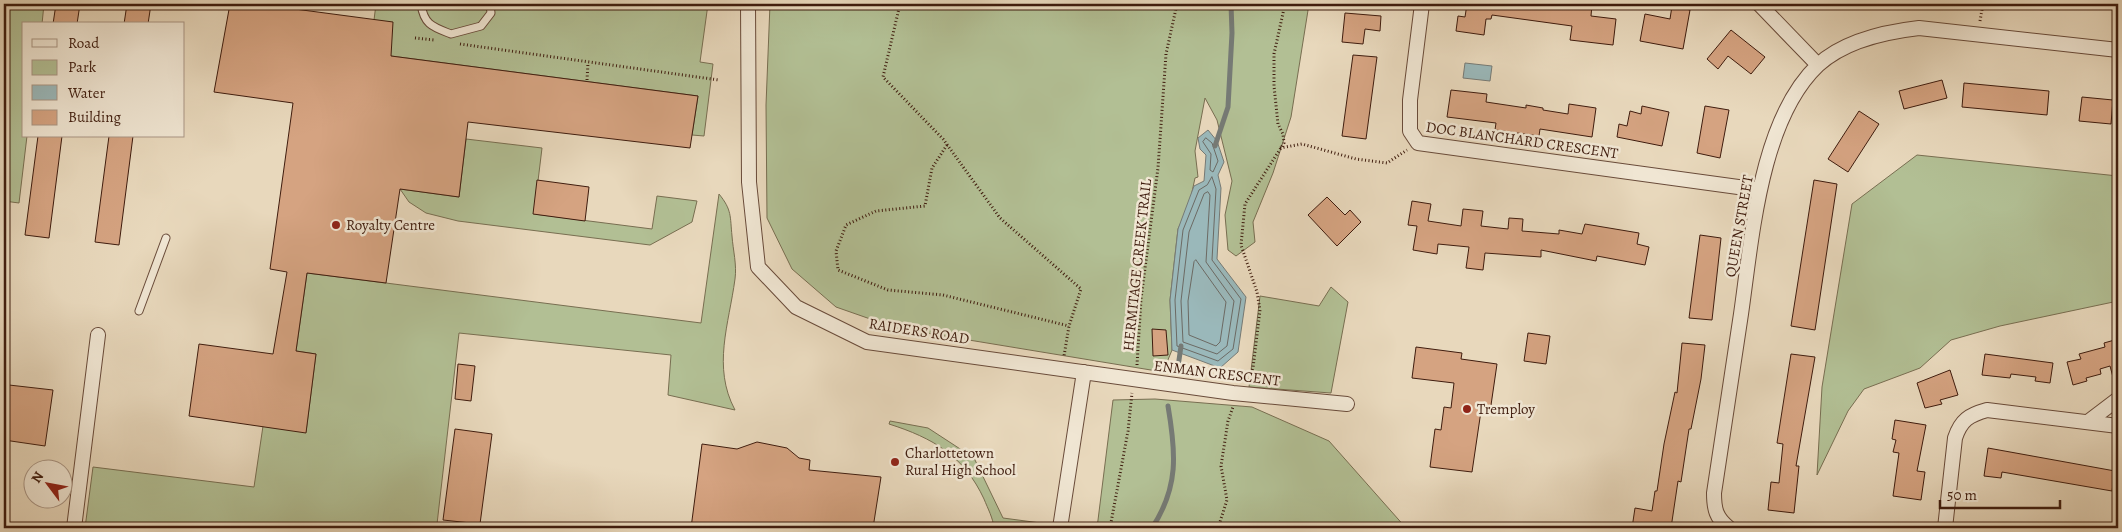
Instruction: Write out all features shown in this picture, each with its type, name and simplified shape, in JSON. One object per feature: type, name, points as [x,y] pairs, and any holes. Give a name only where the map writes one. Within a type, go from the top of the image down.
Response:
[{"type":"street","name":"RAIDERS ROAD","points":[[748,4],[749,182],[758,267],[796,306],[866,342],[1084,372]]},
{"type":"street","name":"DOC BLANCHARD CRESCENT","points":[[1422,4],[1410,100],[1410,131],[1418,143],[1760,190]]},
{"type":"street","points":[[1759,4],[1818,65]]},
{"type":"street","name":"QUEEN STREET","points":[[1728,528],[1720,521],[1714,509],[1714,493],[1760,190],[1782,115],[1800,85],[1818,65],[1841,50],[1888,32],[1919,28],[2118,50]]},
{"type":"street","points":[[74,528],[98,335]]},
{"type":"street","points":[[1060,528],[1084,372]]},
{"type":"street","name":"ENMAN CRESCENT","points":[[1084,372],[1233,393],[1347,404]]},
{"type":"street","points":[[2090,422],[2118,399]]},
{"type":"street","points":[[1945,528],[1954,438],[1959,424],[1970,415],[1987,410],[2118,426]]},
{"type":"lane","points":[[421,4],[423,18],[431,25],[452,34],[481,26],[491,14],[490,4]]},
{"type":"lane","points":[[139,311],[166,238]]},
{"type":"path","points":[[900,4],[883,77],[947,144],[1000,218],[1081,289],[1069,326],[1062,369]]},
{"type":"path","name":"HERMITAGE CREEK TRAIL","points":[[1137,368],[1141,299],[1158,168],[1166,54],[1177,4]]},
{"type":"path","points":[[1247,384],[1253,368],[1260,310],[1241,245],[1245,204],[1284,143],[1278,124],[1274,86],[1274,54],[1285,4]]},
{"type":"path","points":[[415,38],[435,40]]},
{"type":"path","points":[[454,43],[720,80]]},
{"type":"path","points":[[587,80],[588,63]]},
{"type":"path","points":[[1280,148],[1302,144],[1356,159],[1387,163],[1418,143]]},
{"type":"path","points":[[947,144],[932,168],[925,206],[876,210],[846,225],[836,252],[838,270],[888,290],[943,295],[1069,326]]},
{"type":"path","points":[[1110,528],[1134,388]]},
{"type":"path","points":[[1218,528],[1227,500],[1221,466],[1225,439],[1228,422],[1238,399]]},
{"type":"green space","points":[[4,4],[44,4],[42,22],[22,22],[22,138],[27,138],[19,203],[4,201]]},
{"type":"green space","points":[[376,4],[708,4],[700,62],[713,64],[704,136],[692,135],[698,96],[391,56],[374,20]]},
{"type":"green space","points":[[770,4],[1309,4],[1291,117],[1273,173],[1253,222],[1255,242],[1236,256],[1228,250],[1225,215],[1232,181],[1217,120],[1205,98],[1195,151],[1198,177],[1195,178],[1189,206],[1178,229],[1170,300],[1172,350],[1163,372],[896,328],[836,307],[792,269],[767,218],[766,105]]},
{"type":"green space","points":[[466,139],[542,148],[534,214],[652,229],[657,196],[697,201],[692,222],[650,245],[458,221],[426,213],[409,202],[400,189],[459,197]]},
{"type":"green space","points":[[1917,155],[2118,176],[2118,301],[2000,326],[1951,340],[1920,368],[1864,389],[1848,411],[1817,475],[1822,387],[1852,204]]},
{"type":"green space","points":[[719,194],[730,214],[735,263],[735,279],[726,329],[723,362],[728,394],[735,410],[668,395],[671,355],[459,333],[437,524],[471,528],[85,528],[93,467],[254,487],[263,426],[306,432],[316,354],[296,351],[307,273],[701,323]]},
{"type":"green space","points":[[1331,287],[1348,302],[1331,393],[1249,387],[1260,296],[1319,306]]},
{"type":"green space","points":[[1155,399],[1252,407],[1329,441],[1406,528],[1097,528],[1113,400]]},
{"type":"green space","points":[[890,421],[928,428],[974,458],[1003,518],[1048,524],[1047,528],[994,528],[984,499],[976,484],[957,460],[946,451],[920,436],[889,424]]},
{"type":"water","points":[[1465,63],[1492,66],[1490,81],[1463,78]]},
{"type":"water","points":[[1208,130],[1217,141],[1224,162],[1218,175],[1221,188],[1217,259],[1246,297],[1238,352],[1220,368],[1172,350],[1170,300],[1178,229],[1194,186],[1204,181],[1206,155],[1200,149],[1198,138]]},
{"type":"building","points":[[56,4],[80,4],[77,22],[53,22]]},
{"type":"building","points":[[127,4],[151,4],[148,22],[124,22]]},
{"type":"building","name":"Royalty Centre","points":[[230,4],[257,4],[393,22],[391,56],[698,96],[690,148],[468,122],[459,197],[400,189],[386,283],[307,273],[296,351],[316,354],[306,433],[189,416],[199,344],[273,354],[287,272],[270,269],[293,103],[214,92]]},
{"type":"building","points":[[1467,4],[1592,4],[1591,16],[1616,19],[1613,45],[1570,40],[1572,26],[1492,15],[1491,19],[1486,19],[1484,35],[1456,31],[1458,16],[1465,17]]},
{"type":"building","points":[[1672,6],[1690,10],[1683,49],[1640,41],[1645,14],[1670,19]]},
{"type":"building","points":[[1345,13],[1381,16],[1380,31],[1365,29],[1363,44],[1342,42]]},
{"type":"building","points":[[1731,30],[1765,57],[1751,74],[1728,56],[1718,69],[1707,59]]},
{"type":"building","points":[[1353,55],[1377,57],[1366,139],[1342,136]]},
{"type":"building","points":[[1942,80],[1947,98],[1904,109],[1899,91]]},
{"type":"building","points":[[1964,83],[2049,91],[2047,115],[1962,107]]},
{"type":"building","points":[[1451,90],[1487,94],[1486,102],[1526,108],[1526,105],[1568,114],[1569,104],[1596,108],[1592,137],[1540,129],[1539,136],[1495,130],[1496,123],[1447,117]]},
{"type":"building","points":[[2082,97],[2113,100],[2111,124],[2079,121]]},
{"type":"building","points":[[1642,106],[1669,112],[1662,146],[1617,137],[1619,124],[1627,126],[1630,111],[1641,114]]},
{"type":"building","points":[[1705,106],[1729,110],[1720,158],[1697,153]]},
{"type":"building","points":[[1859,111],[1879,124],[1848,172],[1828,159]]},
{"type":"building","points":[[38,138],[62,138],[49,238],[25,235]]},
{"type":"building","points":[[109,138],[133,138],[119,245],[95,242]]},
{"type":"building","points":[[537,180],[589,187],[585,221],[533,214]]},
{"type":"building","points":[[1814,180],[1837,184],[1815,330],[1791,326]]},
{"type":"building","points":[[1327,197],[1345,215],[1350,210],[1361,222],[1337,246],[1308,215]]},
{"type":"building","points":[[1412,201],[1431,204],[1428,221],[1461,226],[1463,209],[1483,211],[1481,226],[1508,229],[1509,218],[1523,219],[1522,231],[1559,234],[1559,230],[1582,234],[1585,224],[1639,233],[1637,244],[1649,247],[1645,265],[1597,256],[1596,261],[1541,250],[1541,257],[1485,253],[1483,270],[1466,268],[1469,247],[1438,244],[1437,254],[1413,250],[1417,226],[1408,225]]},
{"type":"building","points":[[1700,235],[1721,238],[1712,320],[1689,318]]},
{"type":"building","points":[[1152,329],[1166,330],[1168,355],[1153,356]]},
{"type":"building","points":[[1528,333],[1550,336],[1546,364],[1524,361]]},
{"type":"building","points":[[2118,339],[2118,381],[2114,381],[2110,366],[2100,369],[2101,374],[2086,378],[2087,381],[2073,385],[2067,362],[2081,359],[2079,354],[2105,347],[2104,343]]},
{"type":"building","points":[[1682,343],[1705,345],[1701,379],[1691,429],[1689,429],[1681,482],[1678,481],[1671,528],[1632,528],[1635,508],[1652,511],[1675,392],[1677,393]]},
{"type":"building","name":"Tremploy","points":[[1416,347],[1462,353],[1461,359],[1497,364],[1490,412],[1481,411],[1472,472],[1430,467],[1435,429],[1441,430],[1444,407],[1451,408],[1454,383],[1412,378]]},
{"type":"building","points":[[1791,354],[1815,357],[1796,466],[1799,466],[1794,513],[1768,510],[1771,482],[1779,483],[1783,444],[1777,443]]},
{"type":"building","points":[[1985,354],[2053,363],[2050,383],[2035,381],[2036,377],[2011,374],[2010,378],[1982,375]]},
{"type":"building","points":[[458,364],[475,366],[471,401],[455,399]]},
{"type":"building","points":[[1950,370],[1958,395],[1940,400],[1942,404],[1925,408],[1917,383]]},
{"type":"building","points":[[9,385],[53,390],[45,446],[4,440]]},
{"type":"building","points":[[1895,420],[1926,425],[1917,471],[1925,472],[1921,500],[1893,496],[1899,453],[1893,452],[1896,440],[1892,439]]},
{"type":"building","points":[[455,429],[492,434],[480,524],[443,520]]},
{"type":"building","points":[[757,442],[787,448],[799,458],[810,460],[809,470],[881,477],[873,528],[691,528],[702,444],[737,449]]},
{"type":"building","points":[[1988,448],[2115,471],[2112,491],[2002,472],[2001,478],[1984,476]]},
{"type":"waterway","points":[[1215,146],[1228,107],[1232,33],[1231,4]]},
{"type":"waterway","points":[[1178,367],[1181,346]]},
{"type":"waterway","points":[[1152,528],[1167,498],[1173,469],[1173,439],[1168,406]]},
{"type":"place","name":"Royalty Centre","points":[[336,225]]},
{"type":"place","name":"Tremploy","points":[[1467,409]]},
{"type":"place","name":"Charlottetown Rural High School","points":[[895,462]]}]
